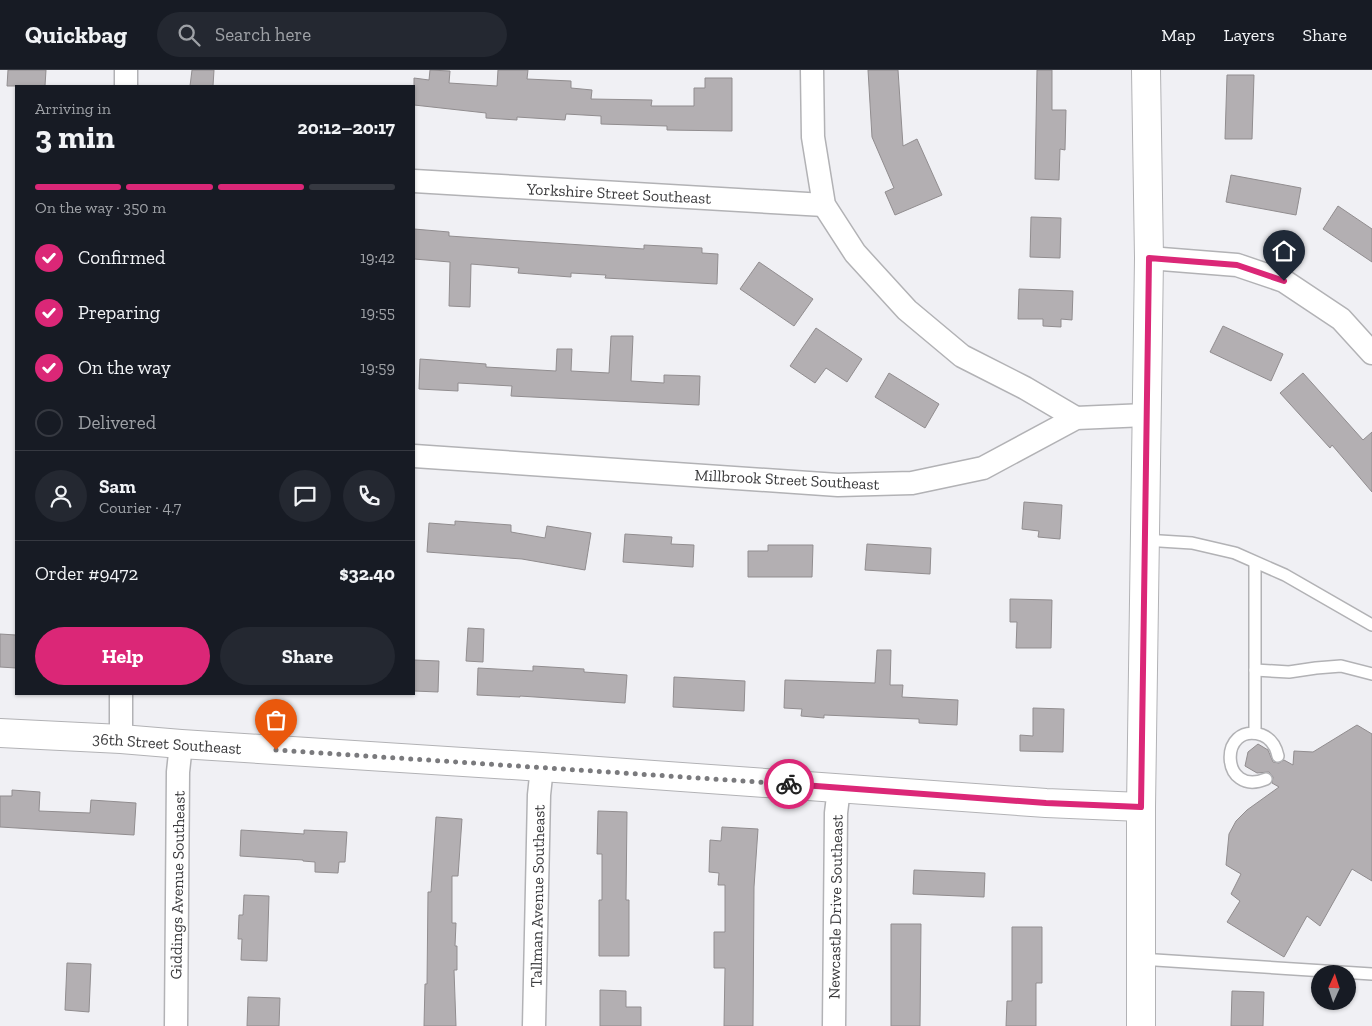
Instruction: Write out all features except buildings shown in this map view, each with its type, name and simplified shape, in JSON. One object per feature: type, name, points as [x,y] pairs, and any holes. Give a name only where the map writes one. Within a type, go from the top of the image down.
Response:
[{"type":"street","points":[[126,70],[126,85]]},
{"type":"street","points":[[812,70],[814,137],[824,205],[855,253],[907,310],[962,356],[1025,388],[1076,418]]},
{"type":"street","points":[[1141,1026],[1141,807],[1149,258],[1146,70]]},
{"type":"street","name":"Yorkshire Street Southeast","points":[[415,181],[824,205]]},
{"type":"street","points":[[1149,258],[1237,265],[1284,281],[1341,319],[1372,353]]},
{"type":"street","name":"Millbrook Street Southeast","points":[[415,456],[838,484],[912,483],[983,468],[1076,418],[1146,415]]},
{"type":"street","points":[[121,695],[121,739]]},
{"type":"street","name":"36th Street Southeast","points":[[0,733],[121,739],[542,767],[1046,803],[1141,807]]},
{"type":"street","name":"Giddings Avenue Southeast","points":[[176,1026],[178,772],[181,744]]},
{"type":"street","name":"Tallman Avenue Southeast","points":[[534,1026],[539,795],[542,767]]},
{"type":"street","name":"Newcastle Drive Southeast","points":[[834,1026],[836,813],[839,788]]},
{"type":"lane","points":[[1144,540],[1209,546],[1235,553],[1285,575],[1372,625]]},
{"type":"lane","points":[[1255,562],[1255,733]]},
{"type":"lane","points":[[1255,670],[1288,672],[1341,666],[1372,674]]},
{"type":"lane","points":[[1266,779],[1251,782],[1237,776],[1232,770],[1230,762],[1230,753],[1233,745],[1239,738],[1255,733],[1265,736],[1272,742],[1278,756]]},
{"type":"lane","points":[[1140,959],[1372,974]]},
{"type":"way so far","points":[[276,750],[789,784]]},
{"type":"route","points":[[789,784],[1046,803],[1141,807],[1149,258],[1237,265],[1284,281]]}]
